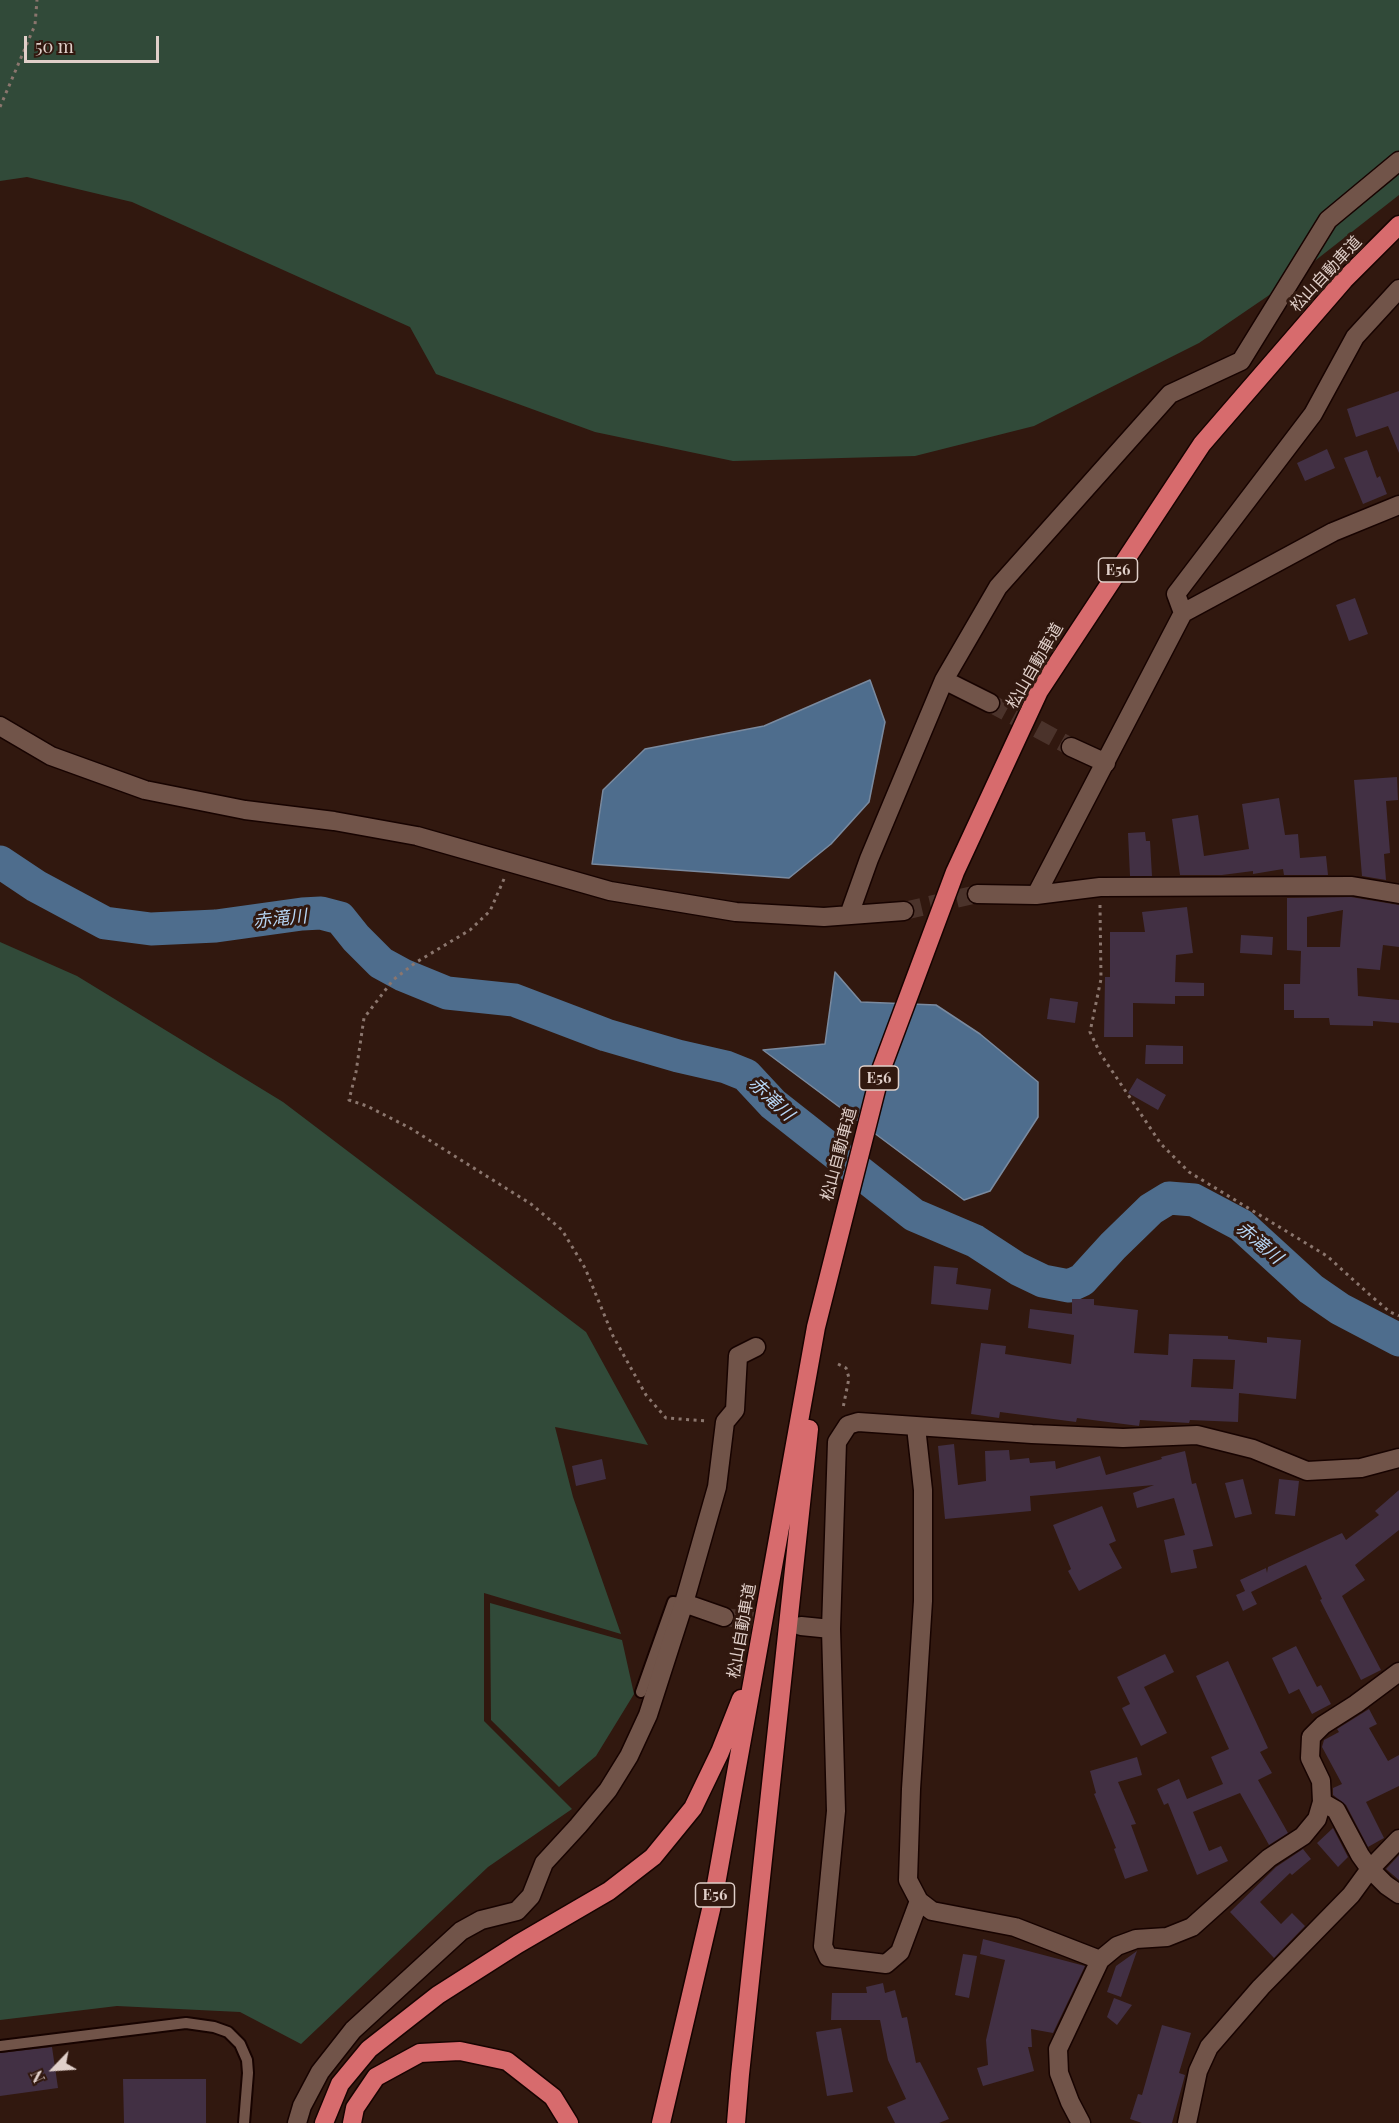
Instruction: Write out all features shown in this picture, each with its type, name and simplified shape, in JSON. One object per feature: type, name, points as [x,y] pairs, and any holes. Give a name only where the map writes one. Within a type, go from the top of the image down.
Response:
[{"type":"highway","name":"松山自動車道","points":[[661,2123],[713,1901],[821,1305],[881,1070],[955,872],[1039,692],[1202,444],[1344,280],[1399,225]]},
{"type":"highway","points":[[736,2123],[821,1305]]},
{"type":"highway","points":[[324,2123],[340,2084],[369,2049],[438,1995],[518,1944],[609,1891],[653,1857],[693,1808],[720,1752],[756,1664]]},
{"type":"highway","points":[[352,2123],[355,2108],[376,2077],[420,2053],[460,2050],[507,2061],[553,2097],[569,2123]]},
{"type":"street","points":[[849,915],[869,859],[944,680],[998,587],[1170,394],[1241,360],[1328,220],[1399,161]]},
{"type":"street","points":[[1183,614],[1176,594],[1313,414],[1355,337],[1399,289]]},
{"type":"street","points":[[1036,895],[1183,614],[1333,532],[1399,505]]},
{"type":"street","points":[[944,680],[990,703]]},
{"type":"street","points":[[0,726],[51,756],[145,790],[245,810],[334,821],[417,836],[610,891],[736,912],[824,917],[904,911]]},
{"type":"street","points":[[1071,747],[1106,763]]},
{"type":"street","points":[[977,894],[1036,895],[1100,887],[1352,886],[1399,894]]},
{"type":"street","points":[[297,2123],[302,2106],[320,2072],[353,2030],[461,1931],[480,1920],[517,1911],[531,1896],[544,1863],[608,1790],[629,1756],[648,1715],[684,1604],[717,1488],[725,1422],[735,1410],[738,1356],[756,1347]]},
{"type":"street","points":[[919,1901],[900,1952],[886,1964],[828,1956],[823,1946],[836,1811],[831,1629],[837,1442],[848,1425],[858,1422],[1123,1438],[1197,1435],[1253,1449],[1307,1471],[1361,1468],[1399,1458]]},
{"type":"street","points":[[916,1427],[923,1490],[922,1601],[908,1880],[919,1901],[932,1911],[1015,1927],[1100,1960]]},
{"type":"street","points":[[684,1604],[723,1617]]},
{"type":"street","points":[[801,1626],[831,1629]]},
{"type":"street","points":[[1081,2123],[1059,2073],[1058,2049],[1100,1960],[1117,1946],[1126,1942],[1167,1937],[1192,1927],[1269,1858],[1303,1836],[1317,1819],[1322,1802],[1321,1781],[1310,1758],[1311,1737],[1323,1725],[1399,1672]]},
{"type":"street","points":[[1322,1802],[1336,1810],[1370,1869],[1399,1894]]},
{"type":"street","points":[[1187,2123],[1198,2071],[1209,2046],[1261,1987],[1351,1895],[1370,1869],[1399,1839]]},
{"type":"lane","points":[[641,1692],[673,1602],[684,1604]]},
{"type":"lane","points":[[0,2046],[186,2023],[214,2027],[228,2032],[240,2044],[247,2060],[244,2123]]},
{"type":"path","points":[[0,107],[35,25],[37,0]]},
{"type":"path","points":[[511,862],[490,911],[470,930],[415,963],[393,980],[364,1018],[356,1072],[349,1100],[367,1106],[410,1128],[531,1204],[562,1230],[585,1268],[613,1336],[646,1395],[666,1418],[725,1422]]},
{"type":"path","points":[[1100,887],[1101,979],[1090,1032],[1100,1053],[1161,1144],[1189,1172],[1327,1256],[1370,1296],[1390,1312],[1399,1316]]},
{"type":"path","points":[[838,1364],[846,1368],[849,1378],[843,1409],[848,1425]]},
{"type":"green space","points":[[0,0],[1399,0],[1399,195],[1284,285],[1199,343],[1034,426],[915,456],[733,461],[595,432],[436,374],[410,327],[132,202],[27,177],[0,181]]},
{"type":"green space","points":[[0,942],[77,976],[283,1102],[586,1332],[648,1445],[555,1427],[573,1497],[621,1634],[484,1593],[484,1721],[572,1809],[488,1867],[301,2044],[240,2012],[117,2006],[0,2020]]},
{"type":"green space","points":[[490,1603],[622,1640],[634,1694],[596,1756],[559,1787],[491,1720]]},
{"type":"water","points":[[870,680],[885,722],[869,802],[831,844],[789,878],[592,864],[603,790],[645,749],[764,726]]},
{"type":"water","points":[[835,972],[861,1002],[936,1005],[980,1034],[1038,1082],[1038,1117],[990,1191],[964,1200],[763,1050],[825,1044]]},
{"type":"building","points":[[1399,391],[1399,453],[1388,426],[1356,437],[1347,409]]},
{"type":"building","points":[[1327,449],[1335,468],[1305,481],[1297,463]]},
{"type":"building","points":[[1367,450],[1377,478],[1380,476],[1387,494],[1363,504],[1344,458]]},
{"type":"building","points":[[1355,598],[1368,634],[1349,641],[1336,605]]},
{"type":"building","points":[[1397,777],[1398,800],[1386,801],[1390,853],[1384,854],[1386,880],[1362,876],[1354,780]]},
{"type":"building","points":[[1279,798],[1285,835],[1298,834],[1300,858],[1326,856],[1328,875],[1284,875],[1283,869],[1253,874],[1253,871],[1222,875],[1180,875],[1172,819],[1198,815],[1204,856],[1249,849],[1242,804]]},
{"type":"building","points":[[1145,832],[1146,841],[1150,841],[1152,876],[1130,876],[1128,833]]},
{"type":"building","points":[[1351,897],[1399,905],[1399,947],[1383,945],[1380,970],[1357,968],[1358,996],[1399,1000],[1399,1023],[1373,1021],[1373,1026],[1330,1025],[1329,1018],[1294,1018],[1294,1010],[1284,1010],[1284,984],[1300,984],[1301,951],[1287,950],[1287,898]],"holes":[[[1343,910],[1340,947],[1307,947],[1307,917]]]},
{"type":"building","points":[[1187,907],[1193,953],[1176,955],[1175,982],[1204,983],[1204,996],[1175,996],[1175,1004],[1133,1003],[1133,1037],[1104,1037],[1105,977],[1110,977],[1110,932],[1145,932],[1142,912]]},
{"type":"building","points":[[1241,935],[1273,937],[1272,955],[1240,953]]},
{"type":"building","points":[[1050,998],[1078,1002],[1075,1023],[1047,1019]]},
{"type":"building","points":[[1146,1045],[1183,1046],[1183,1064],[1145,1064]]},
{"type":"building","points":[[1137,1078],[1166,1095],[1158,1110],[1128,1093]]},
{"type":"building","points":[[934,1266],[958,1268],[956,1284],[991,1289],[988,1310],[931,1304]]},
{"type":"building","points":[[1072,1299],[1094,1299],[1094,1305],[1138,1310],[1134,1353],[1168,1355],[1169,1334],[1228,1336],[1228,1339],[1267,1343],[1267,1337],[1301,1340],[1296,1399],[1239,1393],[1238,1422],[1190,1420],[1189,1423],[1140,1420],[1139,1426],[1077,1418],[1076,1422],[1000,1412],[999,1418],[971,1414],[981,1343],[1006,1346],[1005,1354],[1071,1364],[1074,1335],[1028,1328],[1030,1309],[1072,1314]],"holes":[[[1193,1359],[1235,1360],[1233,1389],[1191,1387]]]},
{"type":"building","points":[[954,1444],[958,1485],[986,1481],[985,1451],[1009,1450],[1010,1460],[1029,1458],[1030,1463],[1055,1461],[1056,1469],[1100,1456],[1106,1475],[1185,1451],[1192,1484],[1196,1483],[1213,1546],[1193,1550],[1197,1568],[1171,1573],[1164,1540],[1185,1535],[1174,1498],[1137,1508],[1133,1493],[1154,1485],[1030,1496],[1031,1511],[945,1519],[938,1446]]},
{"type":"building","points":[[602,1459],[606,1479],[576,1486],[572,1466]]},
{"type":"building","points":[[1243,1479],[1252,1514],[1235,1518],[1225,1483]]},
{"type":"building","points":[[1279,1479],[1299,1481],[1295,1516],[1275,1514]]},
{"type":"building","points":[[1399,1490],[1399,1530],[1355,1565],[1365,1580],[1342,1596],[1381,1670],[1361,1680],[1320,1600],[1322,1599],[1306,1565],[1251,1592],[1257,1604],[1243,1611],[1236,1595],[1245,1591],[1240,1580],[1266,1568],[1267,1573],[1268,1567],[1342,1533],[1346,1540],[1379,1515],[1375,1511]]},
{"type":"building","points":[[1102,1506],[1116,1541],[1109,1544],[1122,1568],[1079,1591],[1068,1571],[1071,1569],[1053,1525]]},
{"type":"building","points":[[1296,1646],[1317,1687],[1321,1685],[1331,1704],[1312,1714],[1299,1689],[1289,1694],[1272,1658]]},
{"type":"building","points":[[1165,1654],[1174,1672],[1144,1687],[1167,1733],[1141,1746],[1122,1708],[1130,1704],[1117,1677]]},
{"type":"building","points":[[1228,1661],[1268,1748],[1260,1752],[1272,1773],[1258,1780],[1288,1833],[1269,1845],[1240,1793],[1193,1812],[1209,1851],[1221,1846],[1228,1861],[1197,1875],[1168,1803],[1164,1805],[1157,1789],[1179,1779],[1187,1799],[1223,1784],[1211,1757],[1229,1749],[1196,1676]]},
{"type":"building","points":[[1369,1709],[1377,1724],[1369,1728],[1388,1761],[1399,1755],[1399,1786],[1366,1802],[1384,1838],[1368,1847],[1346,1805],[1333,1795],[1333,1788],[1342,1784],[1322,1747],[1324,1740],[1339,1732],[1337,1729]]},
{"type":"building","points":[[1137,1757],[1142,1775],[1118,1782],[1136,1824],[1131,1825],[1148,1871],[1125,1879],[1114,1849],[1116,1848],[1094,1794],[1096,1793],[1090,1771]]},
{"type":"building","points":[[1333,1828],[1348,1857],[1338,1867],[1317,1843]]},
{"type":"building","points":[[1303,1849],[1311,1859],[1292,1875],[1290,1873],[1260,1902],[1281,1924],[1292,1913],[1305,1926],[1274,1958],[1230,1912],[1276,1867]]},
{"type":"building","points":[[1399,1855],[1399,1880],[1386,1869]]},
{"type":"building","points":[[983,1939],[1085,1966],[1053,2033],[1031,2029],[1032,2047],[1028,2047],[1034,2071],[983,2086],[977,2068],[988,2065],[986,2040],[1005,1960],[980,1954]]},
{"type":"building","points":[[1137,1951],[1121,1997],[1107,1992],[1116,1966]]},
{"type":"building","points":[[963,1954],[977,1956],[969,1998],[955,1995]]},
{"type":"building","points":[[883,1983],[885,1993],[895,1990],[902,2018],[907,2017],[916,2063],[920,2062],[949,2119],[939,2123],[895,2123],[887,2107],[906,2099],[888,2060],[880,2020],[831,2020],[832,1993],[867,1993],[866,1987]]},
{"type":"building","points":[[1114,1998],[1132,2005],[1117,2025],[1107,2017]]},
{"type":"building","points":[[1162,2025],[1191,2033],[1179,2073],[1185,2075],[1172,2123],[1142,2123],[1130,2119],[1138,2094],[1142,2095]]},
{"type":"building","points":[[841,2028],[853,2092],[827,2096],[816,2032]]},
{"type":"building","points":[[52,2047],[58,2088],[0,2096],[0,2053]]},
{"type":"building","points":[[123,2079],[206,2079],[206,2123],[124,2123]]},
{"type":"waterway","name":"赤滝川","points":[[0,862],[36,886],[105,923],[151,929],[216,926],[302,914],[321,913],[340,918],[381,963],[403,975],[447,993],[514,1000],[606,1035],[726,1067],[746,1075],[773,1104],[914,1215],[975,1241],[1018,1269],[1043,1281],[1069,1286],[1082,1280],[1151,1209],[1169,1198],[1194,1200],[1241,1225],[1311,1289],[1340,1309],[1399,1340]]},
{"type":"tunnel","points":[[990,703],[1071,747]]},
{"type":"tunnel","points":[[904,911],[977,894]]},
{"type":"tunnel","points":[[724,1617],[801,1626]]}]
